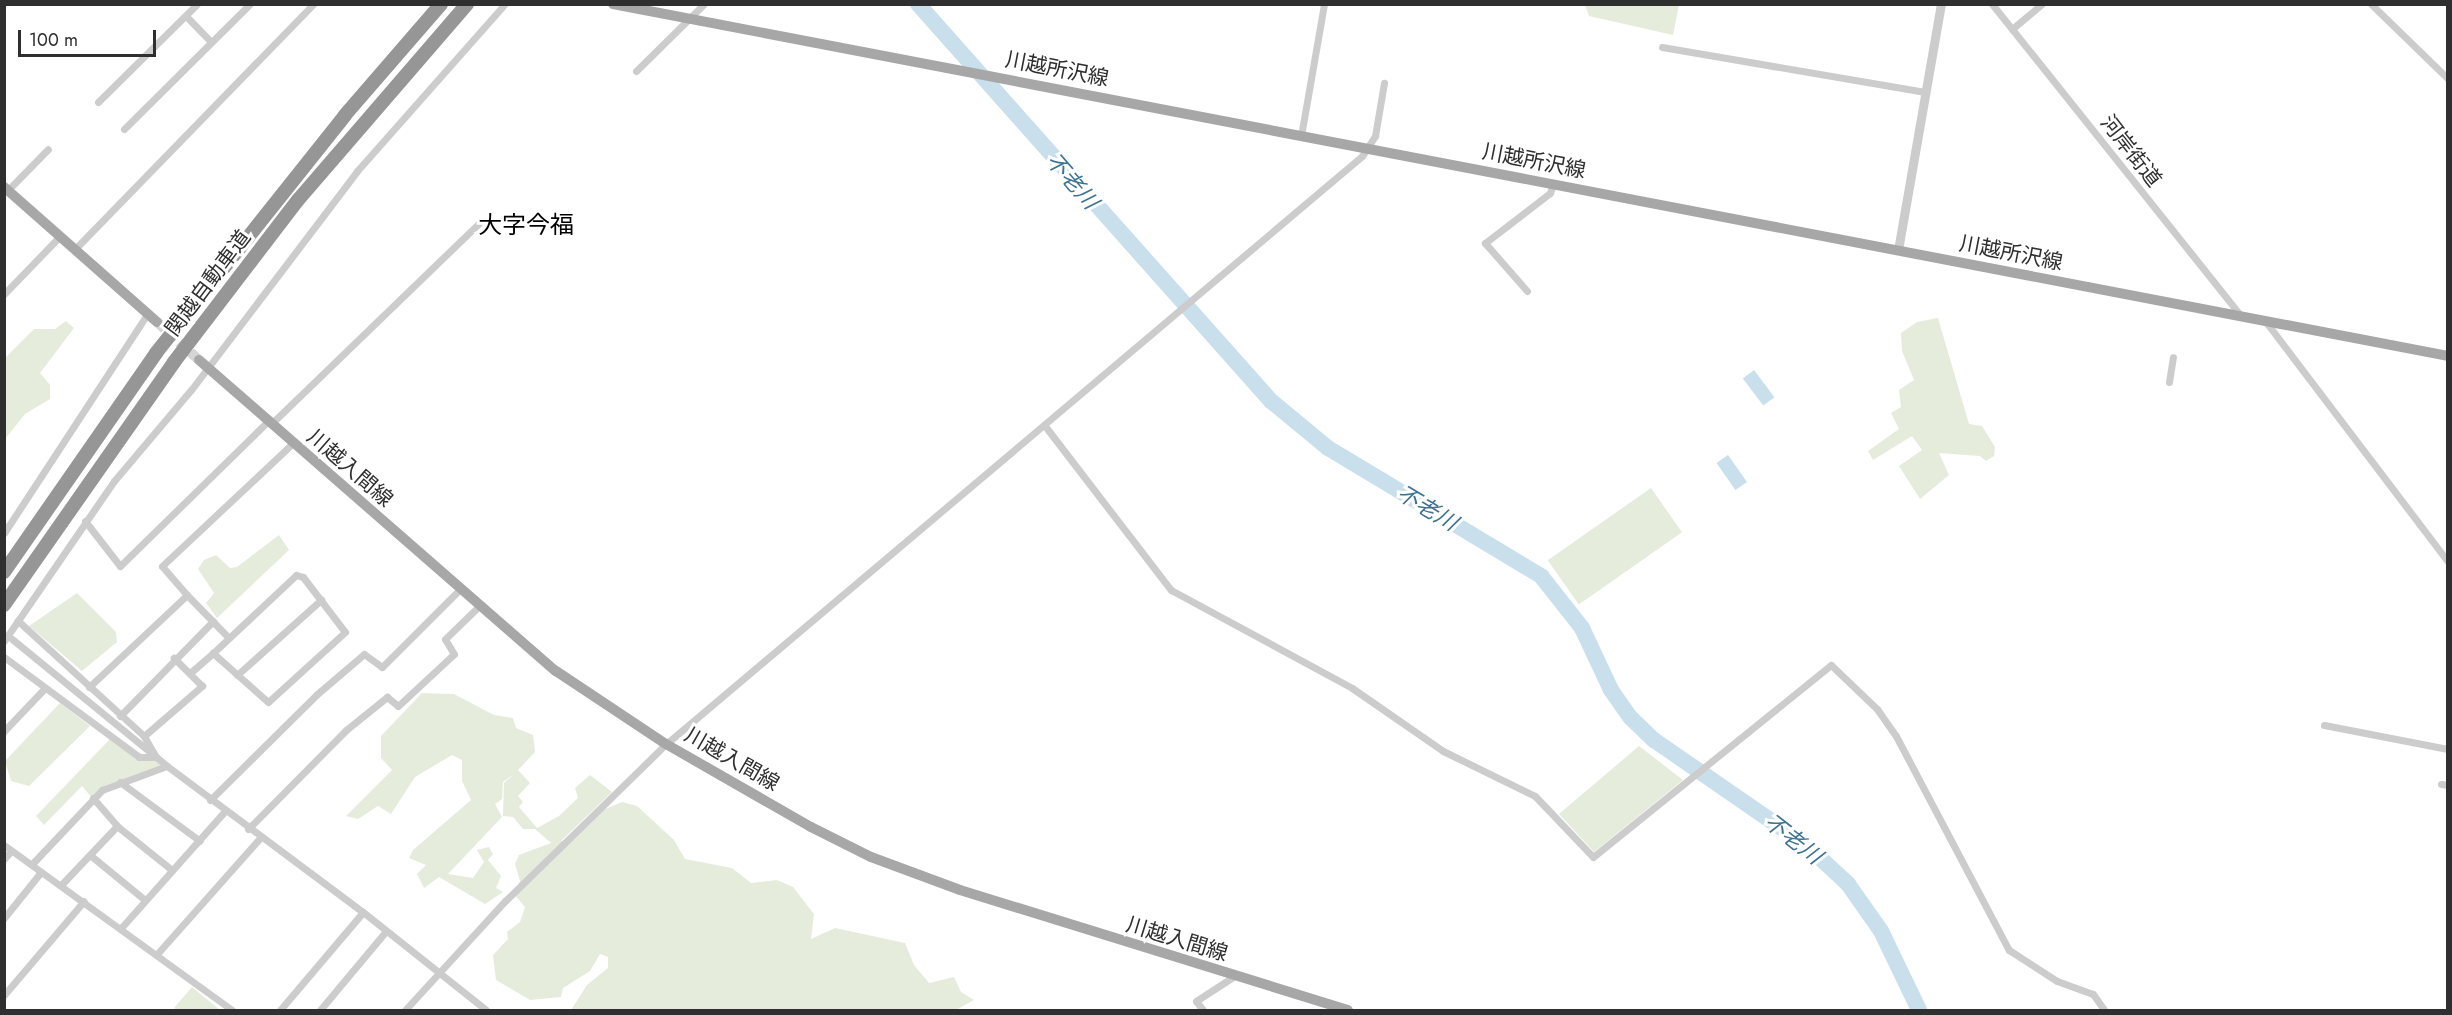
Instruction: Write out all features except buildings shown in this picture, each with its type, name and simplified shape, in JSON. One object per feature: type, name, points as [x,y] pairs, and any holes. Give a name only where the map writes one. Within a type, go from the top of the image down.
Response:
[{"type":"highway","name":"関越自動車道","points":[[4,572],[156,352],[345,115],[441,4]]},
{"type":"highway","name":"関越自動車道","points":[[4,605],[174,362],[291,209],[468,4]]},
{"type":"main road","name":"川越所沢線","points":[[613,4],[2448,356]]},
{"type":"main road","points":[[6,188],[157,322]]},
{"type":"main road","name":"川越入間線","points":[[200,360],[478,607],[556,671],[666,744],[882,862],[1348,1011]]},
{"type":"street","points":[[98,102],[197,4]]},
{"type":"street","points":[[124,129],[250,4]]},
{"type":"street","points":[[75,249],[313,4]]},
{"type":"street","points":[[486,1011],[363,912],[210,800],[8,640],[18,621],[86,521],[208,368],[361,166],[505,4]]},
{"type":"street","points":[[636,71],[704,4]]},
{"type":"street","points":[[1301,136],[1324,4]]},
{"type":"street","points":[[1898,250],[1941,4]]},
{"type":"street","name":"河岸街道","points":[[1992,4],[2243,318]]},
{"type":"street","points":[[2012,29],[2042,4]]},
{"type":"street","points":[[2371,4],[2448,79]]},
{"type":"street","points":[[186,15],[212,42]]},
{"type":"street","points":[[1662,47],[1925,92]]},
{"type":"street","points":[[405,1011],[438,972],[556,848],[666,744],[1370,149],[1384,83]]},
{"type":"street","points":[[6,188],[48,149]]},
{"type":"street","points":[[1527,291],[1485,243],[1550,193],[1553,184]]},
{"type":"street","points":[[86,521],[120,566],[479,223]]},
{"type":"street","points":[[4,294],[60,236]]},
{"type":"street","points":[[4,534],[148,313]]},
{"type":"street","points":[[2266,322],[2448,562]]},
{"type":"street","points":[[2169,382],[2173,357]]},
{"type":"street","points":[[1045,426],[1171,590],[1352,688],[1443,751],[1535,796],[1593,857],[1831,665],[1877,709],[1896,736],[2009,950],[2057,981],[2093,994],[2104,1011]]},
{"type":"street","points":[[229,638],[162,566],[293,443]]},
{"type":"street","points":[[190,674],[296,575],[321,600],[345,632],[268,702],[213,653]]},
{"type":"street","points":[[210,800],[316,694],[364,654],[382,666],[459,590]]},
{"type":"street","points":[[89,687],[187,595]]},
{"type":"street","points":[[237,675],[321,600]]},
{"type":"street","points":[[248,829],[346,730],[387,697],[398,706],[454,654],[445,639],[478,607]]},
{"type":"street","points":[[18,621],[144,736],[156,757]]},
{"type":"street","points":[[120,716],[174,658],[213,621]]},
{"type":"street","points":[[4,657],[139,757],[156,757]]},
{"type":"street","points":[[144,736],[202,686],[174,658]]},
{"type":"street","points":[[4,730],[45,688]]},
{"type":"street","points":[[2324,725],[2448,749]]},
{"type":"street","points":[[32,864],[93,798],[120,782],[166,766]]},
{"type":"street","points":[[120,782],[200,841]]},
{"type":"street","points":[[93,798],[117,826],[172,870]]},
{"type":"street","points":[[121,928],[225,811]]},
{"type":"street","points":[[61,885],[117,826]]},
{"type":"street","points":[[158,954],[260,838]]},
{"type":"street","points":[[4,845],[158,954],[232,1011]]},
{"type":"street","points":[[4,859],[11,851]]},
{"type":"street","points":[[90,855],[145,900]]},
{"type":"street","points":[[4,918],[41,872]]},
{"type":"street","points":[[4,995],[84,901]]},
{"type":"street","points":[[280,1011],[363,912]]},
{"type":"street","points":[[320,1011],[386,931]]},
{"type":"street","points":[[1203,1011],[1196,1001],[1233,976]]},
{"type":"green space","points":[[1585,4],[1679,5],[1673,35],[1589,16]]},
{"type":"green space","points":[[1938,318],[1969,424],[1982,426],[1995,447],[1994,456],[1986,461],[1980,456],[1939,453],[1949,475],[1920,499],[1899,466],[1922,450],[1912,436],[1873,460],[1868,451],[1899,429],[1891,413],[1901,407],[1899,390],[1914,380],[1902,351],[1901,333],[1917,322]]},
{"type":"green space","points":[[66,321],[74,328],[40,373],[50,385],[50,399],[25,414],[5,439],[5,358],[34,329],[55,329]]},
{"type":"green space","points":[[1651,488],[1682,532],[1579,605],[1548,560]]},
{"type":"green space","points":[[279,535],[289,550],[217,618],[206,603],[214,593],[198,569],[204,560],[216,555],[230,568],[237,567]]},
{"type":"green space","points":[[77,593],[116,632],[117,642],[82,671],[29,626]]},
{"type":"green space","points":[[422,693],[454,694],[494,715],[513,718],[516,728],[533,735],[535,752],[518,770],[530,783],[518,796],[523,802],[519,807],[537,828],[559,816],[578,798],[575,788],[590,775],[612,792],[561,841],[570,840],[603,810],[622,802],[637,806],[674,840],[685,859],[732,868],[751,883],[777,880],[793,887],[814,914],[811,939],[835,928],[905,943],[914,965],[929,983],[954,977],[961,992],[974,1000],[956,1010],[571,1010],[587,985],[608,968],[608,957],[600,954],[590,971],[563,988],[561,997],[530,1000],[496,980],[493,955],[508,939],[507,932],[520,922],[525,907],[514,894],[520,881],[515,864],[519,855],[551,843],[535,829],[523,829],[513,817],[503,816],[504,783],[514,774],[503,782],[502,799],[495,804],[502,817],[448,874],[473,878],[484,862],[477,850],[489,847],[493,854],[488,860],[501,876],[496,888],[503,892],[485,904],[439,877],[424,888],[417,874],[426,865],[409,858],[413,850],[471,800],[462,781],[462,760],[452,755],[415,777],[391,814],[378,806],[358,819],[346,816],[392,770],[381,758],[381,736]]},
{"type":"green space","points":[[60,703],[90,726],[29,786],[11,781],[5,761]]},
{"type":"green space","points":[[111,738],[139,757],[156,757],[166,766],[92,798],[82,786],[44,825],[36,816]]},
{"type":"green space","points":[[1639,746],[1683,780],[1594,852],[1559,814]]},
{"type":"green space","points":[[192,987],[220,1010],[177,1010],[174,1008]]},
{"type":"water","points":[[1754,370],[1774,397],[1763,406],[1743,378]]},
{"type":"water","points":[[1728,455],[1747,482],[1735,490],[1717,463]]},
{"type":"waterway","name":"不老川","points":[[918,4],[1271,401],[1328,448],[1541,576],[1582,628],[1611,690],[1630,717],[1654,740],[1805,844],[1848,884],[1881,931],[1919,1010]]},
{"type":"tunnel","points":[[157,322],[199,360]]},
{"type":"district","name":"大字今福","points":[[526,225]]}]
